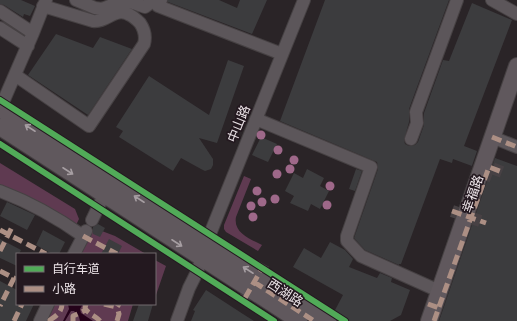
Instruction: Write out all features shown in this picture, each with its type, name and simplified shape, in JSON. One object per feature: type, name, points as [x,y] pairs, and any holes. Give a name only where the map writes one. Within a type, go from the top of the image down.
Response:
[{"type":"main road","name":"幸福路","points":[[432,320],[497,139],[517,66]]},
{"type":"main road","name":"幸福路","points":[[432,320],[439,291],[497,139],[517,97]]},
{"type":"main road","name":"西湖路","points":[[0,108],[328,321]]},
{"type":"main road","name":"西湖路","points":[[0,127],[299,321]]},
{"type":"street","points":[[76,0],[94,8],[102,9],[122,2],[128,2],[146,7],[151,0]]},
{"type":"street","points":[[161,0],[158,6],[282,54]]},
{"type":"street","name":"中山路","points":[[177,321],[189,288],[198,272],[207,243],[304,0]]},
{"type":"street","points":[[411,139],[417,123],[416,112],[457,0]]},
{"type":"street","points":[[492,0],[517,14]]},
{"type":"street","points":[[0,108],[28,46],[45,3],[93,22],[98,22],[116,12],[124,12],[133,17],[140,24],[144,32],[144,44],[89,126],[15,75]]},
{"type":"street","points":[[0,11],[33,33]]},
{"type":"street","points":[[0,28],[28,46]]},
{"type":"street","points":[[256,119],[371,167],[347,236],[347,241],[361,256],[439,291]]},
{"type":"street","points":[[497,139],[517,147]]},
{"type":"street","points":[[0,191],[85,234],[75,253]]},
{"type":"street","points":[[92,220],[104,195]]},
{"type":"street","points":[[40,321],[48,305]]},
{"type":"shaded area","points":[[0,163],[75,209],[79,219],[75,227],[0,187]]},
{"type":"shaded area","points":[[244,176],[251,179],[236,217],[236,223],[243,235],[262,245],[258,251],[226,232],[224,229],[224,225]]},
{"type":"shaded area","points":[[94,228],[115,236],[144,253],[82,253]]},
{"type":"shaded area","points":[[156,261],[166,266],[156,295]]},
{"type":"shaded area","points":[[55,305],[133,305],[128,321],[47,321]]},
{"type":"shaded area","points":[[68,305],[82,305],[80,309],[81,313],[93,321],[80,321],[79,317],[74,311],[71,311],[65,321],[63,321],[69,309]]},
{"type":"building","points":[[0,0],[21,0],[35,6],[30,16],[24,14],[23,17],[0,4]]},
{"type":"building","points":[[168,0],[219,0],[237,8],[240,0],[267,0],[252,34],[168,2]]},
{"type":"building","points":[[325,0],[449,0],[409,109],[409,122],[404,140],[405,144],[409,146],[415,145],[418,142],[424,125],[424,113],[443,60],[449,61],[472,3],[512,20],[464,146],[477,151],[472,166],[453,159],[452,163],[440,159],[401,264],[399,265],[365,250],[354,238],[378,169],[377,162],[280,121]]},
{"type":"building","points":[[56,34],[93,48],[100,37],[132,49],[88,115],[28,75]]},
{"type":"building","points":[[228,60],[244,66],[217,143],[199,138],[213,159],[211,169],[205,171],[181,158],[173,171],[119,137],[123,131],[116,127],[149,76],[209,115]]},
{"type":"building","points":[[261,137],[277,144],[268,162],[252,155]]},
{"type":"building","points":[[495,158],[517,166],[517,321],[439,321]]},
{"type":"building","points":[[307,169],[324,178],[320,186],[329,191],[320,209],[311,204],[308,211],[290,203],[294,196],[285,191],[294,173],[303,178]]},
{"type":"building","points":[[356,169],[362,171],[355,191],[349,189]]},
{"type":"building","points":[[7,202],[35,215],[27,230],[0,216]]},
{"type":"building","points":[[98,224],[105,228],[100,237],[93,234],[93,227]]},
{"type":"building","points":[[43,230],[65,242],[60,253],[50,253],[36,245]]},
{"type":"building","points":[[0,239],[21,250],[20,253],[16,253],[16,266],[0,258]]},
{"type":"building","points":[[109,239],[122,246],[118,253],[102,253]]},
{"type":"building","points":[[330,242],[345,250],[353,259],[349,267],[377,278],[380,273],[392,278],[391,282],[410,290],[401,315],[390,321],[337,321],[336,316],[333,313],[311,299],[334,312],[343,295],[293,267],[304,248],[321,258]]},
{"type":"building","points":[[0,281],[16,289],[16,305],[34,305],[26,321],[0,321]]},
{"type":"building","points":[[206,290],[254,321],[191,321],[195,311],[193,310]]},
{"type":"building","points":[[139,305],[153,305],[148,321],[133,321]]},
{"type":"tunnel","points":[[484,180],[489,167],[502,172]]},
{"type":"tunnel","points":[[452,211],[486,223]]},
{"type":"tunnel","points":[[245,298],[264,264]]},
{"type":"marked path","points":[[492,137],[517,147]]},
{"type":"marked path","points":[[434,321],[489,167],[502,172]]},
{"type":"marked path","points":[[452,211],[486,223]]},
{"type":"marked path","points":[[0,251],[12,227]]},
{"type":"marked path","points":[[0,230],[44,253]]},
{"type":"marked path","points":[[83,236],[115,253]]},
{"type":"marked path","points":[[245,298],[264,265]]},
{"type":"marked path","points":[[0,271],[14,278],[0,306]]},
{"type":"marked path","points":[[254,282],[314,321]]},
{"type":"marked path","points":[[428,304],[439,308]]},
{"type":"marked path","points":[[14,321],[22,305]]},
{"type":"marked path","points":[[51,321],[50,320],[60,312],[62,305]]},
{"type":"marked path","points":[[86,305],[86,310],[100,321]]},
{"type":"marked path","points":[[108,305],[117,307]]},
{"type":"marked path","points":[[117,321],[119,314],[117,307],[118,305]]},
{"type":"marked path","points":[[73,321],[73,316],[86,310]]},
{"type":"cycle path","points":[[0,100],[345,321]]},
{"type":"cycle path","points":[[0,144],[274,321]]}]
